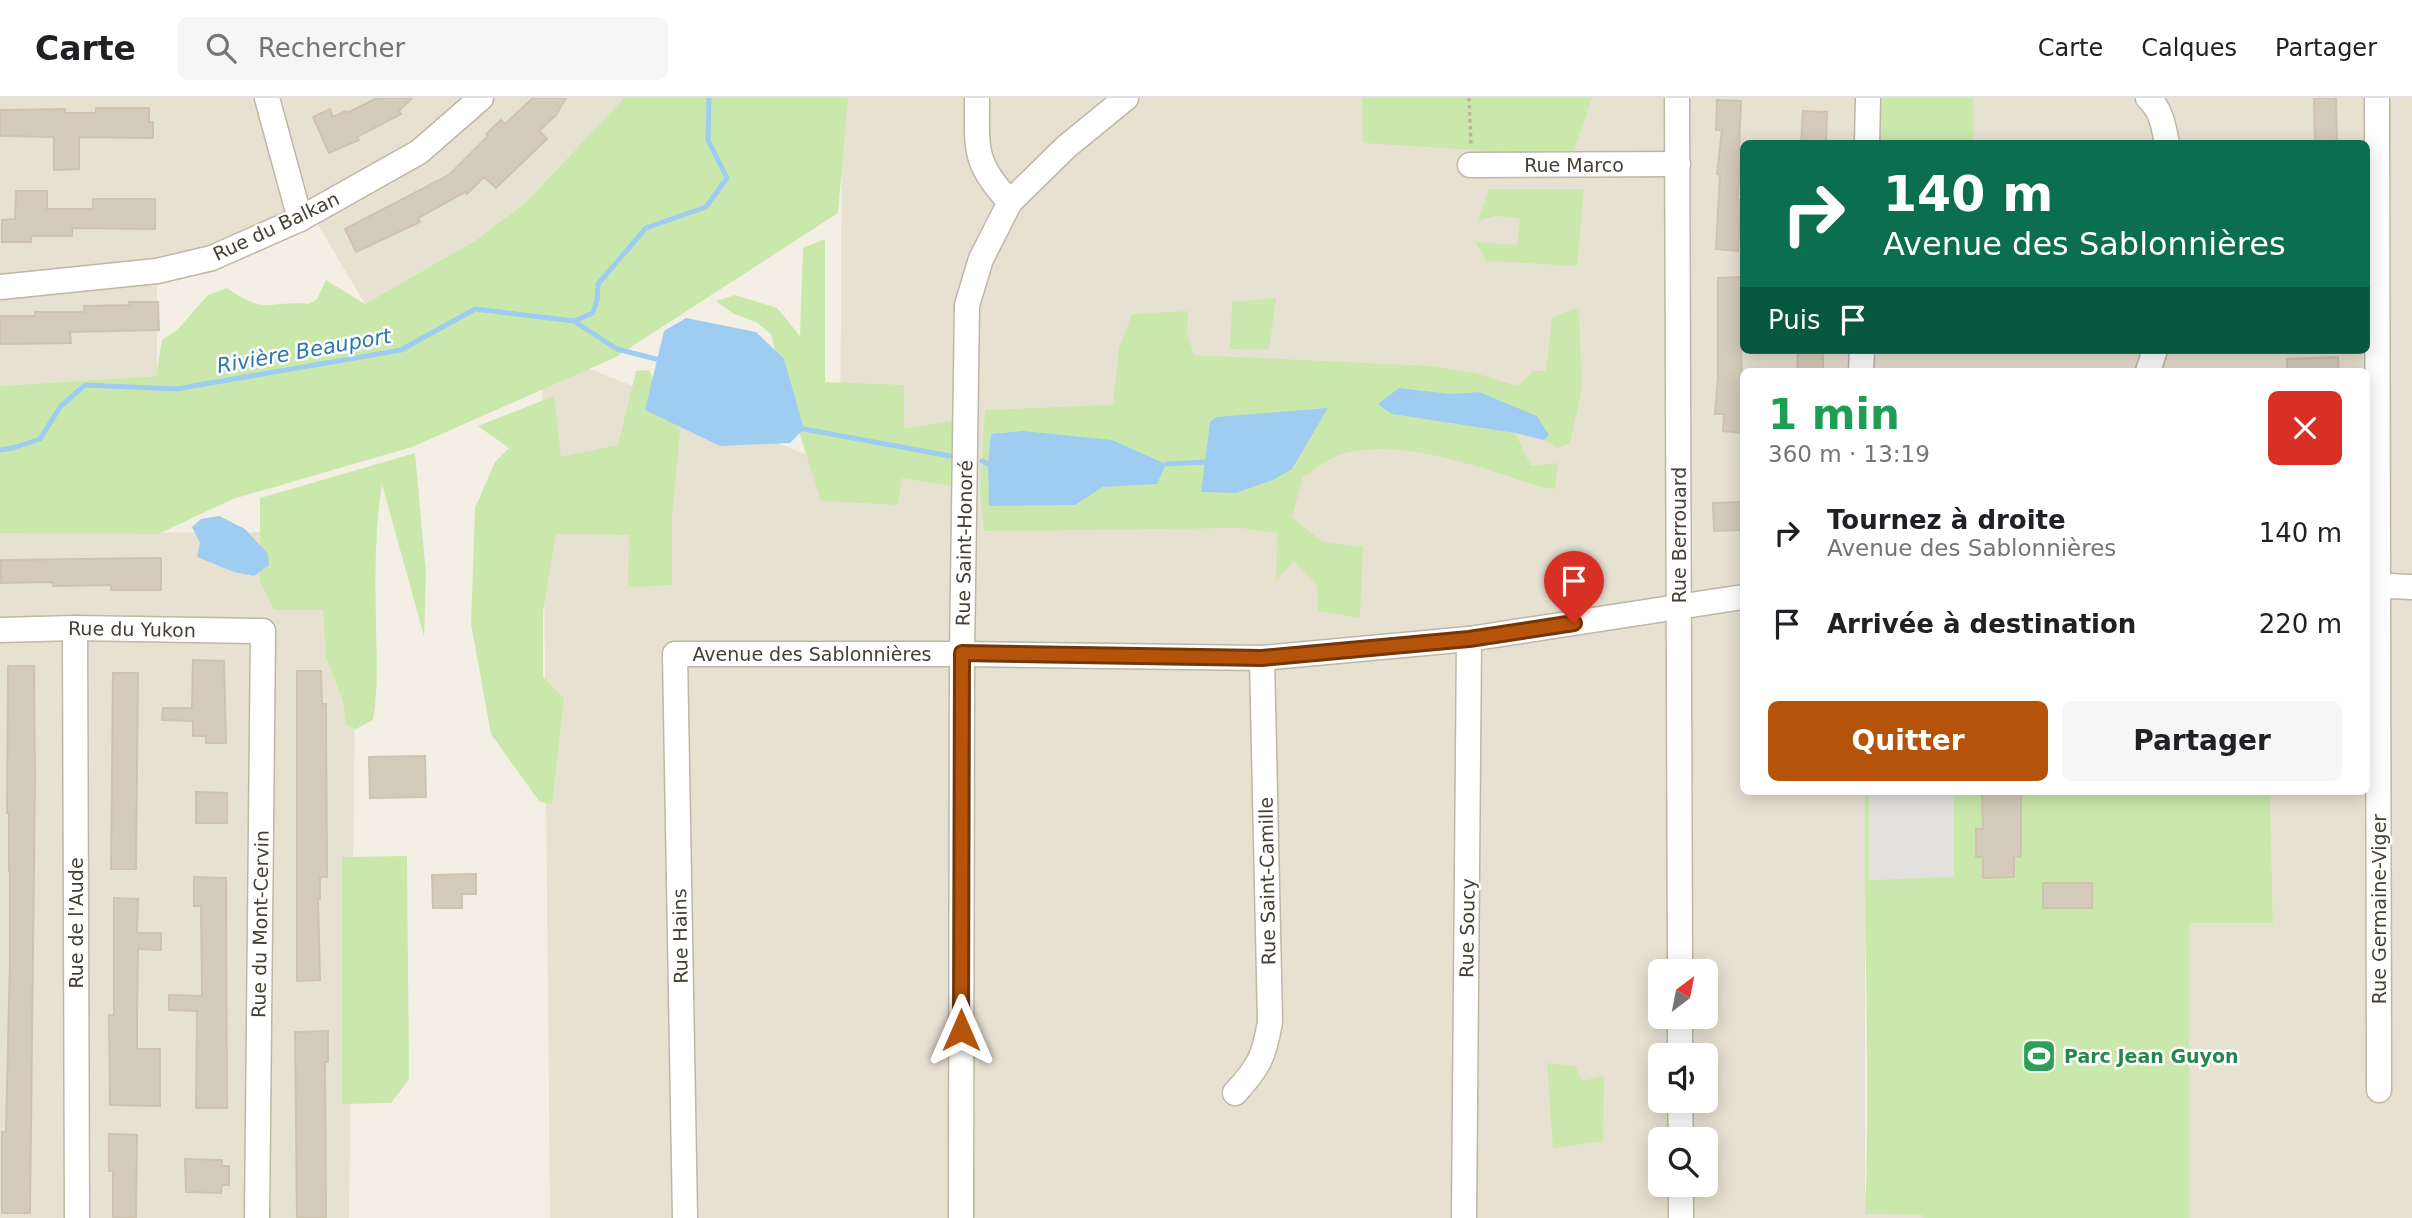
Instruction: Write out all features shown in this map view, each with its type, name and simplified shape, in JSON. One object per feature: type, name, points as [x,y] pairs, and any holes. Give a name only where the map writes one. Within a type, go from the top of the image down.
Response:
[{"type":"street","points":[[267,98],[300,219]]},
{"type":"street","name":"Rue du Balkan","points":[[0,287],[157,271],[212,258],[300,219],[419,152],[481,98]]},
{"type":"street","points":[[977,98],[980,161],[992,183],[1010,202]]},
{"type":"street","name":"Rue Saint-Honoré","points":[[961,1218],[962,653],[967,305],[981,259],[1010,202],[1066,147],[1126,98]]},
{"type":"street","name":"Rue Berrouard","points":[[1677,98],[1680,959]]},
{"type":"street","points":[[1867,140],[1868,98]]},
{"type":"street","points":[[2148,98],[2163,122],[2166,140]]},
{"type":"street","name":"Rue Germaine-Viger","points":[[2377,98],[2372,586],[2379,1090]]},
{"type":"street","name":"Rue Marco","points":[[1470,165],[1678,164]]},
{"type":"street","points":[[2372,586],[2412,587]]},
{"type":"street","name":"Avenue des Sablonnières","points":[[675,654],[962,653],[1262,658],[1469,639],[1740,597]]},
{"type":"street","name":"Rue du Yukon","points":[[0,630],[75,628],[263,631]]},
{"type":"street","name":"Rue de l'Aude","points":[[75,628],[77,1218]]},
{"type":"street","name":"Rue du Mont-Cervin","points":[[257,1218],[263,631]]},
{"type":"street","name":"Rue Soucy","points":[[1464,1218],[1469,639]]},
{"type":"street","name":"Rue Hains","points":[[675,654],[685,1218]]},
{"type":"street","name":"Rue Saint-Camille","points":[[1235,1093],[1256,1070],[1266,1047],[1270,1022],[1262,658]]},
{"type":"street","points":[[1681,1197],[1681,1218]]},
{"type":"path","points":[[1469,98],[1470,165]]},
{"type":"shaded area","points":[[0,98],[624,98],[525,203],[476,240],[365,304],[311,213],[157,271],[157,376],[0,386]]},
{"type":"shaded area","points":[[842,98],[2412,98],[2412,1218],[2189,1218],[2189,923],[2273,923],[2270,795],[2370,795],[2370,368],[1740,368],[1740,795],[1865,795],[1865,1214],[1923,1215],[1923,1218],[550,1218],[542,350],[840,468]]},
{"type":"shaded area","points":[[357,532],[349,1218],[0,1218],[0,533]]},
{"type":"shaded area","points":[[1869,795],[1954,795],[1954,877],[1869,880]]},
{"type":"green space","points":[[624,98],[848,98],[838,213],[614,358],[412,447],[233,499],[158,534],[0,533],[0,386],[156,376],[162,340],[177,330],[208,295],[227,288],[244,299],[263,305],[309,304],[317,299],[326,280],[365,304],[476,240],[525,203]]},
{"type":"green space","points":[[1362,98],[1592,98],[1572,156],[1363,143]]},
{"type":"green space","points":[[1868,98],[1973,98],[1973,140],[1867,140]]},
{"type":"green space","points":[[1489,189],[1584,189],[1577,266],[1486,261],[1476,242],[1517,245],[1520,218],[1495,216],[1478,221]]},
{"type":"green space","points":[[825,239],[825,382],[904,385],[904,429],[952,421],[951,486],[902,478],[898,505],[821,501],[780,372],[771,334],[756,322],[734,314],[716,301],[735,295],[777,308],[800,336],[803,248]]},
{"type":"green space","points":[[1276,298],[1269,350],[1230,349],[1232,302]]},
{"type":"green space","points":[[1575,309],[1579,312],[1582,389],[1570,443],[1557,448],[1544,440],[1549,434],[1479,392],[1452,394],[1399,388],[1392,414],[1515,433],[1531,466],[1558,463],[1555,489],[1470,464],[1394,449],[1346,453],[1329,460],[1303,477],[1292,517],[1323,542],[1363,547],[1360,618],[1318,611],[1317,586],[1294,561],[1276,580],[1277,533],[1241,528],[984,531],[980,490],[985,410],[1113,405],[1119,348],[1132,314],[1188,311],[1187,333],[1194,355],[1430,366],[1475,373],[1518,386],[1533,371],[1546,371],[1552,317]],"holes":[[[1210,422],[1236,493],[1201,492]],[[991,434],[1157,484],[1103,487],[1075,505],[989,505],[988,464]]]},
{"type":"green space","points":[[649,370],[680,432],[672,517],[672,585],[628,587],[629,535],[556,534],[543,611],[543,677],[564,698],[552,805],[539,801],[491,734],[471,624],[475,508],[495,462],[509,448],[478,426],[554,396],[561,457],[618,445],[636,371]]},
{"type":"green space","points":[[415,453],[426,574],[424,636],[382,484],[376,551],[375,707],[373,720],[356,729],[346,725],[343,701],[326,657],[323,610],[274,610],[260,581],[260,498]]},
{"type":"green space","name":"Parc Jean Guyon","points":[[1865,795],[2270,795],[2273,923],[2189,923],[2189,1218],[1923,1218],[1923,1215],[1865,1214]]},
{"type":"green space","points":[[407,856],[409,1079],[391,1103],[342,1104],[342,857]]},
{"type":"green space","points":[[1547,1063],[1575,1066],[1582,1081],[1604,1076],[1603,1141],[1553,1148]]},
{"type":"water","points":[[686,318],[756,332],[784,359],[804,429],[790,443],[720,446],[645,410],[664,331]]},
{"type":"water","points":[[1399,388],[1452,394],[1479,392],[1537,416],[1549,435],[1544,440],[1392,414],[1378,404]]},
{"type":"water","points":[[1328,408],[1292,469],[1273,480],[1236,493],[1201,492],[1210,422],[1216,417]]},
{"type":"water","points":[[1023,431],[1112,440],[1166,464],[1157,484],[1103,487],[1075,505],[989,506],[988,464],[991,434]]},
{"type":"water","points":[[219,516],[245,529],[268,554],[269,565],[254,576],[234,572],[197,557],[200,543],[192,527],[201,519]]},
{"type":"building","points":[[377,98],[412,98],[399,111],[401,114],[357,137],[359,140],[329,153],[313,117],[330,109],[333,117],[346,111],[347,113]]},
{"type":"building","points":[[533,98],[566,98],[556,115],[539,131],[547,139],[496,188],[484,177],[467,194],[465,192],[418,218],[420,222],[356,252],[345,229],[449,175],[501,120],[505,124]]},
{"type":"building","points":[[2314,98],[2336,98],[2337,140],[2315,140]]},
{"type":"building","points":[[1717,100],[1741,101],[1738,251],[1716,249],[1720,175],[1717,174],[1722,130],[1716,130]]},
{"type":"building","points":[[96,108],[149,108],[149,122],[153,122],[153,138],[79,137],[79,169],[54,170],[54,137],[0,136],[0,110],[65,109],[65,113],[96,113]]},
{"type":"building","points":[[1803,111],[1827,112],[1826,140],[1801,140]]},
{"type":"building","points":[[16,191],[47,191],[47,209],[93,209],[93,199],[155,199],[155,229],[72,228],[72,236],[31,236],[31,242],[2,242],[2,220],[15,219]]},
{"type":"building","points":[[1740,277],[1740,433],[1723,431],[1724,414],[1715,414],[1718,377],[1718,278]]},
{"type":"building","points":[[129,302],[158,302],[159,330],[70,332],[71,343],[0,344],[0,316],[35,316],[35,312],[84,312],[84,306],[129,305]]},
{"type":"building","points":[[1798,354],[1823,354],[1823,368],[1797,368]]},
{"type":"building","points":[[2338,357],[2339,368],[2287,368],[2287,359]]},
{"type":"building","points":[[1740,502],[1740,530],[1714,531],[1713,503]]},
{"type":"building","points":[[161,558],[161,590],[111,590],[111,585],[53,586],[53,582],[1,583],[1,560]]},
{"type":"building","points":[[193,660],[224,661],[226,743],[206,743],[206,736],[193,736],[193,721],[162,720],[163,708],[192,708]]},
{"type":"building","points":[[8,666],[34,666],[30,1213],[2,1213],[2,1132],[6,1132],[10,957]]},
{"type":"building","points":[[297,671],[321,671],[322,704],[326,704],[327,877],[320,877],[318,899],[320,980],[297,981]]},
{"type":"building","points":[[113,673],[138,673],[136,869],[111,869]]},
{"type":"building","points":[[425,756],[426,797],[370,798],[369,757]]},
{"type":"building","points":[[196,792],[227,793],[227,823],[196,823]]},
{"type":"building","points":[[1982,795],[2021,795],[2021,857],[2014,856],[2014,877],[1983,878],[1983,857],[1976,857],[1976,829],[1983,829]]},
{"type":"building","points":[[476,874],[476,894],[462,894],[462,908],[433,908],[432,875]]},
{"type":"building","points":[[194,877],[226,878],[227,1108],[196,1108],[197,1011],[169,1010],[169,995],[202,996],[201,906],[194,906]]},
{"type":"building","points":[[2043,883],[2092,883],[2092,908],[2043,908]]},
{"type":"building","points":[[114,898],[138,899],[137,933],[161,933],[161,950],[138,949],[137,1015],[137,1049],[160,1049],[160,1106],[110,1105],[109,1015],[114,1015]]},
{"type":"building","points":[[328,1031],[328,1062],[325,1062],[326,1218],[297,1218],[295,1032]]},
{"type":"building","points":[[109,1134],[137,1135],[136,1218],[113,1218],[113,1171],[109,1171]]},
{"type":"building","points":[[185,1159],[222,1160],[222,1166],[229,1166],[229,1185],[222,1185],[221,1193],[186,1192]]},
{"type":"waterway","name":"Rivière Beauport","points":[[0,450],[40,439],[60,407],[85,385],[176,389],[401,350],[475,309],[574,321],[593,313],[598,284],[646,228],[706,207],[727,178],[708,140],[709,98]]},
{"type":"waterway","points":[[574,321],[617,349],[656,359]]},
{"type":"waterway","points":[[804,429],[950,456]]},
{"type":"waterway","points":[[982,461],[988,464]]},
{"type":"waterway","points":[[1166,464],[1206,462]]},
{"type":"place","name":"Parc Jean Guyon","points":[[2039,1056]]},
{"type":"route","points":[[961,1030],[962,653],[1262,658],[1469,639],[1574,623]]}]
